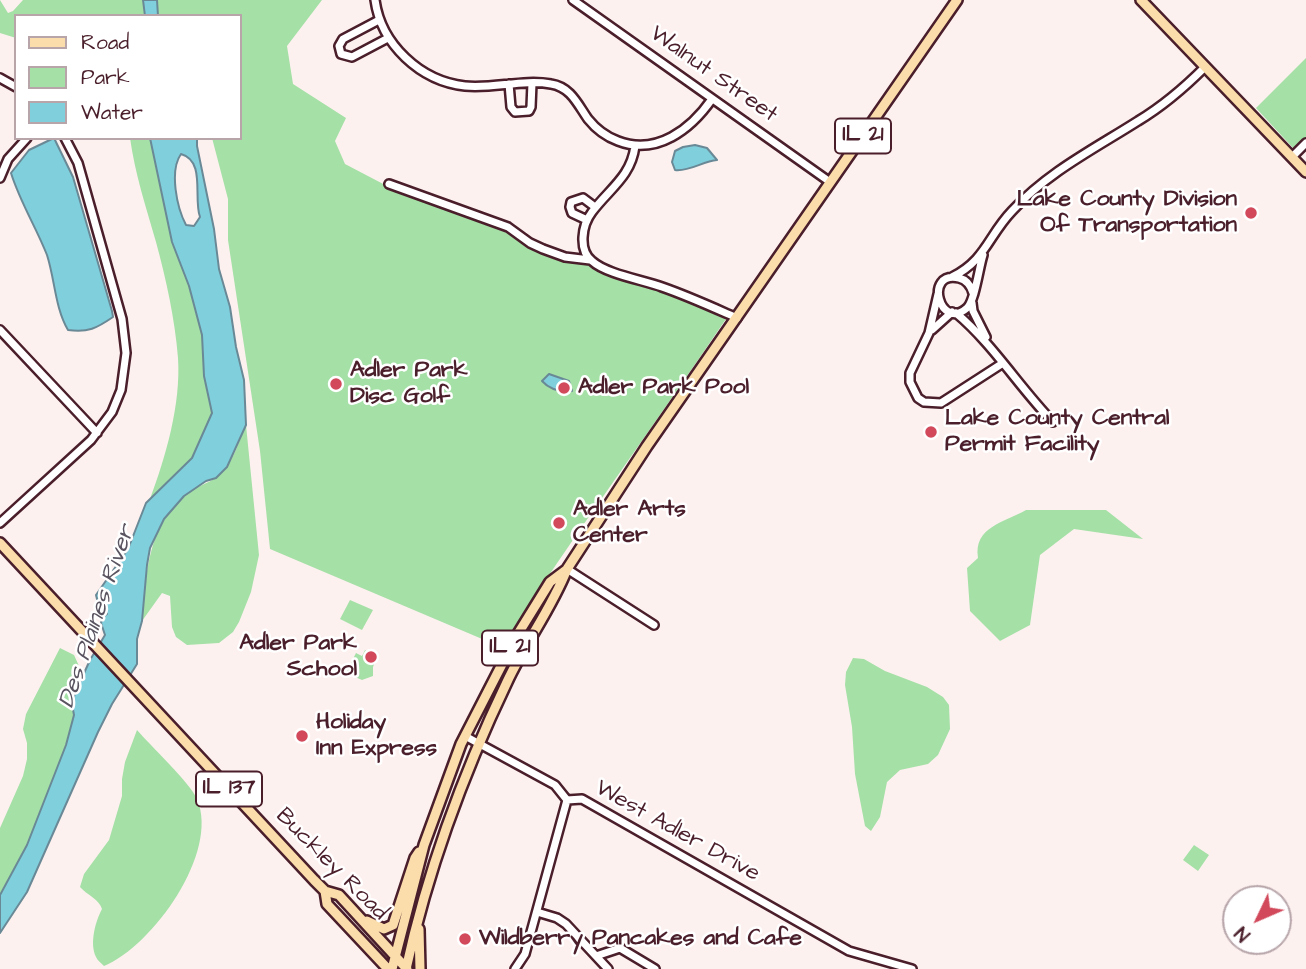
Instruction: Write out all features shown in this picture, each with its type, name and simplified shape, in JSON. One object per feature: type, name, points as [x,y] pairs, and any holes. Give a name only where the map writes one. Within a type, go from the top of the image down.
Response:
[{"type":"main road","name":"IL 21","points":[[407,969],[417,926],[453,807],[478,743],[512,671],[560,588],[567,569],[646,447],[957,0]]},
{"type":"main road","points":[[1141,0],[1306,172]]},
{"type":"main road","name":"Buckley Road","points":[[0,543],[132,688],[325,891],[339,895],[407,969]]},
{"type":"main road","name":"IL 21","points":[[390,969],[396,957],[424,845],[466,736],[516,636],[550,582],[567,569]]},
{"type":"main road","points":[[355,913],[380,928],[388,929],[393,925],[415,858],[424,845]]},
{"type":"main road","name":"IL 137","points":[[325,891],[327,904],[390,969]]},
{"type":"main road","points":[[341,920],[342,929],[378,969]]},
{"type":"main road","points":[[417,926],[420,931],[420,969]]},
{"type":"street","points":[[374,0],[379,20],[388,38],[410,62],[437,78],[465,86],[532,83],[550,84],[565,89],[603,133],[612,139],[635,146],[669,140],[694,121],[712,99]]},
{"type":"street","name":"Walnut Street","points":[[573,0],[830,182]]},
{"type":"street","points":[[379,20],[343,39],[338,46],[341,54],[352,57],[388,38]]},
{"type":"street","points":[[1003,363],[941,403],[924,402],[912,390],[910,373],[929,333],[942,284],[972,266],[1010,213],[1035,188],[1077,158],[1157,109],[1205,68]]},
{"type":"street","points":[[509,84],[511,107],[515,112],[522,112],[529,111],[531,107],[532,83]]},
{"type":"street","points":[[0,178],[8,159],[25,140]]},
{"type":"street","points":[[0,523],[97,433],[121,390],[125,368],[125,336],[116,293],[78,163],[66,140]]},
{"type":"street","points":[[1292,157],[1306,144]]},
{"type":"street","points":[[590,260],[583,243],[587,220],[628,171],[634,159],[635,146]]},
{"type":"street","points":[[389,184],[508,227],[543,249],[565,257],[590,260],[737,318]]},
{"type":"street","points":[[587,220],[572,213],[572,202],[576,198],[583,198],[596,207]]},
{"type":"street","points":[[929,333],[954,312],[967,309],[985,248]]},
{"type":"street","points":[[952,277],[963,279],[971,288],[973,310],[995,353]]},
{"type":"street","points":[[938,295],[941,305],[973,327],[1053,422]]},
{"type":"street","points":[[0,330],[97,433]]},
{"type":"street","points":[[567,569],[654,625]]},
{"type":"street","name":"West Adler Drive","points":[[466,736],[555,785],[567,800],[582,799],[849,951],[912,969]]},
{"type":"street","points":[[515,969],[525,954],[567,800]]},
{"type":"street","points":[[537,912],[557,918],[566,924],[608,969]]},
{"type":"street","points":[[596,956],[620,948],[655,969]]},
{"type":"street","points":[[870,969],[874,960]]},
{"type":"green space","name":"Adler Park Disc Golf","points":[[0,0],[8,13],[23,0],[322,0],[287,46],[293,84],[346,118],[335,141],[345,164],[389,187],[507,228],[527,244],[581,261],[728,316],[501,647],[270,549],[260,451],[228,240],[228,199],[213,140],[242,140],[242,14],[14,14],[14,37],[0,33]]},
{"type":"green space","points":[[1306,58],[1306,137],[1294,149],[1256,108]]},
{"type":"green space","points":[[130,140],[150,140],[172,242],[189,286],[202,335],[204,376],[212,413],[192,458],[150,499],[162,465],[175,411],[178,358],[167,285]]},
{"type":"green space","points":[[246,425],[259,555],[251,592],[233,632],[219,643],[187,645],[176,637],[172,627],[170,596],[162,593],[142,621],[151,554],[162,523],[172,509],[188,493],[222,472],[235,453]]},
{"type":"green space","points":[[1026,510],[1106,510],[1143,539],[1074,529],[1040,555],[1030,625],[1000,641],[970,611],[967,568],[978,558],[980,539],[985,532]]},
{"type":"green space","points":[[350,600],[373,610],[362,630],[340,619]]},
{"type":"green space","points":[[60,648],[74,655],[84,677],[72,704],[74,715],[66,745],[27,845],[0,895],[0,828],[23,776],[27,759],[27,743],[23,729],[26,714]]},
{"type":"green space","points":[[365,650],[377,657],[373,676],[362,680],[346,673],[356,653],[362,656]]},
{"type":"green space","points":[[853,658],[864,659],[885,671],[927,687],[943,697],[949,705],[950,729],[938,755],[928,764],[900,770],[887,782],[880,817],[871,831],[865,826],[855,774],[852,727],[845,685],[846,672]]},
{"type":"green space","points":[[137,730],[179,775],[197,799],[202,821],[199,845],[191,870],[178,895],[161,918],[123,955],[104,966],[97,958],[93,945],[102,909],[96,900],[80,887],[84,874],[109,840],[122,796],[125,762]]},
{"type":"green space","points":[[1194,845],[1209,855],[1198,871],[1183,860]]},
{"type":"water","points":[[143,0],[157,0],[158,14],[145,14]]},
{"type":"water","points":[[55,140],[73,177],[113,317],[97,327],[68,330],[64,321],[47,255],[11,173],[29,150]]},
{"type":"water","points":[[150,140],[197,140],[219,269],[230,307],[244,380],[246,425],[227,467],[216,478],[206,481],[184,496],[164,519],[150,548],[142,621],[137,639],[137,664],[98,732],[27,892],[0,933],[0,895],[27,845],[66,745],[74,715],[72,704],[75,693],[105,635],[101,623],[107,614],[98,603],[96,595],[128,549],[146,503],[192,458],[212,413],[204,376],[202,335],[189,286],[172,242]],"holes":[[[181,154],[194,164],[200,217],[194,226],[186,225],[180,209],[175,179],[177,161]]]},
{"type":"water","points":[[695,145],[707,148],[717,160],[675,170],[672,162],[675,151]]},
{"type":"water","name":"Adler Park Pool","points":[[549,374],[569,381],[572,391],[559,391],[548,386],[542,381]]},
{"type":"place","name":"Lake County Division Of Transportation","points":[[1251,213]]},
{"type":"place","name":"Adler Park Disc Golf","points":[[336,384]]},
{"type":"place","name":"Adler Park Pool","points":[[564,388]]},
{"type":"place","name":"Lake County Central Permit Facility","points":[[931,432]]},
{"type":"place","name":"Adler Arts Center","points":[[559,523]]},
{"type":"place","name":"Adler Park School","points":[[371,657]]},
{"type":"place","name":"Holiday Inn Express","points":[[302,736]]},
{"type":"place","name":"Wildberry Pancakes and Cafe","points":[[465,939]]},
{"type":"water label","name":"Des Plaines River","points":[[98,617]]}]
